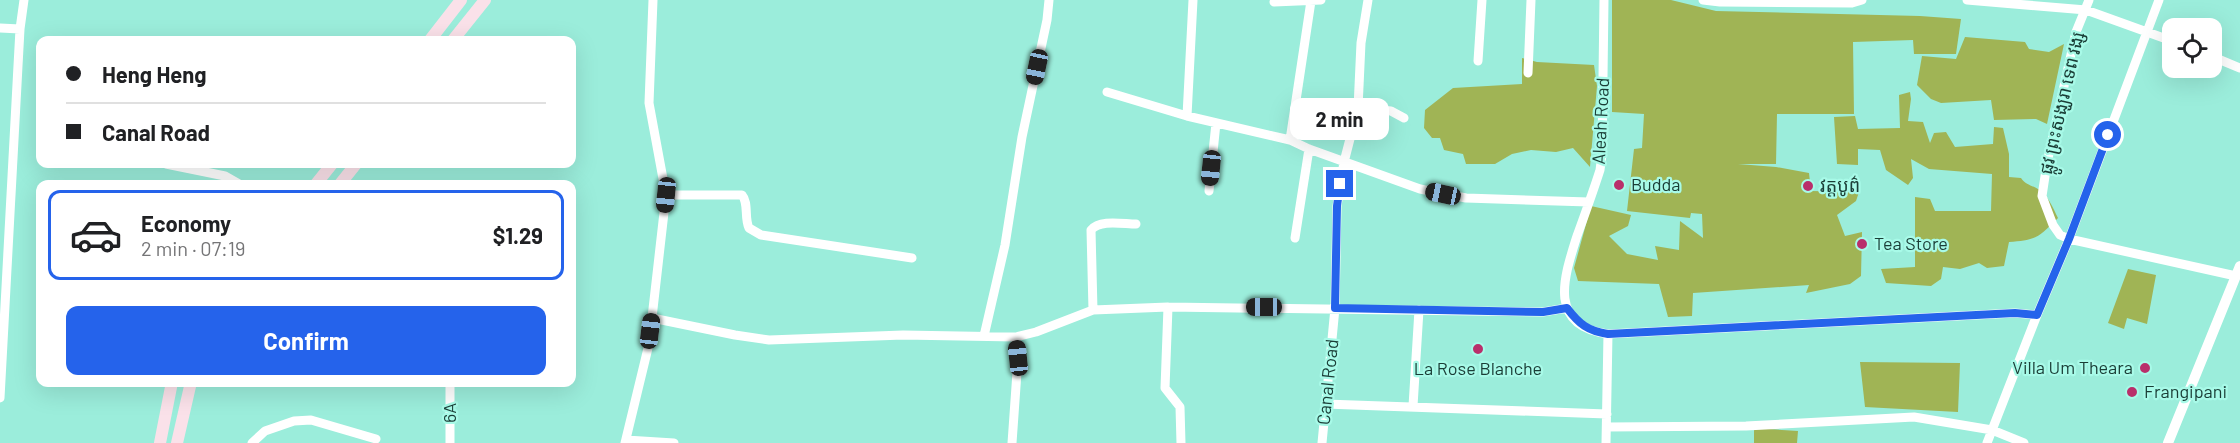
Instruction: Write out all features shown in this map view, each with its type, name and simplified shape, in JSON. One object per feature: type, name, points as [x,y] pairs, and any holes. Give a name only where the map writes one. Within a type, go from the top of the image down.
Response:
[{"type":"main road","points":[[432,36],[461,0]]},
{"type":"main road","points":[[456,36],[485,0]]},
{"type":"main road","points":[[319,180],[329,168]]},
{"type":"main road","points":[[343,180],[353,168]]},
{"type":"main road","points":[[160,443],[171,387]]},
{"type":"main road","points":[[177,443],[190,387]]},
{"type":"street","points":[[0,398],[5,213],[24,0]]},
{"type":"street","points":[[653,0],[649,104],[666,195],[652,318],[645,361],[626,441],[674,443]]},
{"type":"street","points":[[984,336],[1005,245],[1011,198],[1047,20],[1049,0]]},
{"type":"street","points":[[1187,116],[1193,0]]},
{"type":"street","points":[[1274,2],[1321,0]]},
{"type":"street","name":"Canal Road","points":[[1322,443],[1335,308],[1337,206],[1344,162],[1358,108],[1361,43],[1368,0]]},
{"type":"street","points":[[1478,61],[1482,0]]},
{"type":"street","points":[[1528,73],[1531,0]]},
{"type":"street","name":"Aleah Road","points":[[1567,308],[1564,282],[1600,170],[1602,155],[1604,0]]},
{"type":"street","points":[[1703,0],[1852,3],[1862,0]]},
{"type":"street","points":[[1967,0],[2087,5],[2162,37]]},
{"type":"street","points":[[1987,443],[2069,239],[2159,0]]},
{"type":"street","points":[[1290,140],[1311,1]]},
{"type":"street","name":"ផ្លូវ ព្រះសង្ឃរា ទេព វង្ស","points":[[2069,239],[2060,235],[2042,196],[2047,163],[2076,32],[2087,5]]},
{"type":"street","points":[[0,28],[20,29]]},
{"type":"street","points":[[2222,61],[2240,68]]},
{"type":"street","points":[[1107,92],[1187,116],[1290,140],[1419,189],[1455,196],[1589,202]]},
{"type":"street","points":[[1358,108],[1385,110],[1404,118]]},
{"type":"street","points":[[1209,191],[1216,123]]},
{"type":"street","points":[[1295,238],[1309,149]]},
{"type":"street","points":[[181,168],[225,176],[232,180]]},
{"type":"street","points":[[666,195],[742,195],[746,201],[746,219],[749,228],[761,235],[912,258]]},
{"type":"street","points":[[1093,310],[1091,230],[1094,226],[1101,224],[1136,224]]},
{"type":"street","points":[[2069,239],[2239,273],[2168,443]]},
{"type":"street","points":[[652,318],[769,340],[903,335],[1016,336],[1036,332],[1093,310],[1168,307],[1543,312],[1567,308],[1584,327],[1608,334],[2015,313],[2037,315]]},
{"type":"street","points":[[1168,307],[1165,388],[1180,407],[1181,443]]},
{"type":"street","points":[[1413,406],[1419,310]]},
{"type":"street","points":[[1606,443],[1608,334]]},
{"type":"street","points":[[1012,443],[1018,358],[1016,336]]},
{"type":"street","name":"6A","points":[[450,387],[450,443]]},
{"type":"street","points":[[1325,404],[1607,414]]},
{"type":"street","points":[[1607,427],[1746,426],[1914,417],[1992,430],[2024,443]]},
{"type":"street","points":[[252,443],[265,431],[294,421],[311,420],[376,439]]},
{"type":"green space","points":[[1612,0],[1671,0],[1716,11],[1961,19],[1956,54],[1914,54],[1913,40],[1853,42],[1854,114],[1777,114],[1776,164],[1738,164],[1776,167],[1809,173],[1811,191],[1859,192],[1856,201],[1837,215],[1845,236],[1862,232],[1861,276],[1850,284],[1806,293],[1809,285],[1693,293],[1692,316],[1668,317],[1659,284],[1578,281],[1574,268],[1591,206],[1631,215],[1628,226],[1609,236],[1627,254],[1658,260],[1655,246],[1679,250],[1680,221],[1703,238],[1702,214],[1691,213],[1690,218],[1627,211],[1634,149],[1642,148],[1644,114],[1612,112]]},
{"type":"green space","points":[[1965,37],[2025,42],[2029,49],[2049,52],[2064,44],[2047,124],[2036,119],[1994,120],[1991,100],[1941,103],[1931,99],[1917,85],[1922,56],[1956,59]]},
{"type":"green space","points":[[1522,58],[1537,62],[1594,65],[1597,86],[1590,167],[1573,148],[1556,152],[1531,150],[1512,154],[1495,164],[1466,164],[1463,154],[1444,150],[1440,138],[1432,138],[1424,128],[1425,110],[1453,88],[1522,84]]},
{"type":"green space","points":[[1910,92],[1908,121],[1923,122],[1930,143],[1934,133],[1946,132],[1955,147],[1993,144],[1994,127],[2003,128],[2009,154],[2009,177],[2021,178],[2038,189],[2052,206],[2058,218],[2037,236],[2009,242],[2004,266],[1987,268],[1979,263],[1960,269],[1943,267],[1941,279],[1931,286],[1886,283],[1881,269],[1915,267],[1915,197],[1930,199],[1935,211],[1991,211],[1992,174],[1929,169],[1911,159],[1913,178],[1908,185],[1886,170],[1880,150],[1858,149],[1858,165],[1837,164],[1834,117],[1855,116],[1858,129],[1900,128],[1899,95]]},
{"type":"green space","points":[[2128,269],[2156,275],[2147,324],[2127,318],[2124,329],[2108,323]]},
{"type":"green space","points":[[1860,362],[1960,363],[1958,412],[1865,407]]},
{"type":"green space","points":[[1754,428],[1798,431],[1797,443],[1754,443]]},
{"type":"place","name":"Budda","points":[[1619,185]]},
{"type":"place","name":"វត្តបូព៌","points":[[1808,186]]},
{"type":"place","name":"Tea Store","points":[[1862,244]]},
{"type":"place","name":"La Rose Blanche","points":[[1478,349]]},
{"type":"place","name":"Villa Um Theara","points":[[2145,368]]},
{"type":"place","name":"Frangipani","points":[[2132,392]]},
{"type":"route","points":[[1340,184],[1337,206],[1335,308],[1543,312],[1567,308],[1584,327],[1608,334],[2015,313],[2037,315],[2069,239],[2108,135]]}]
